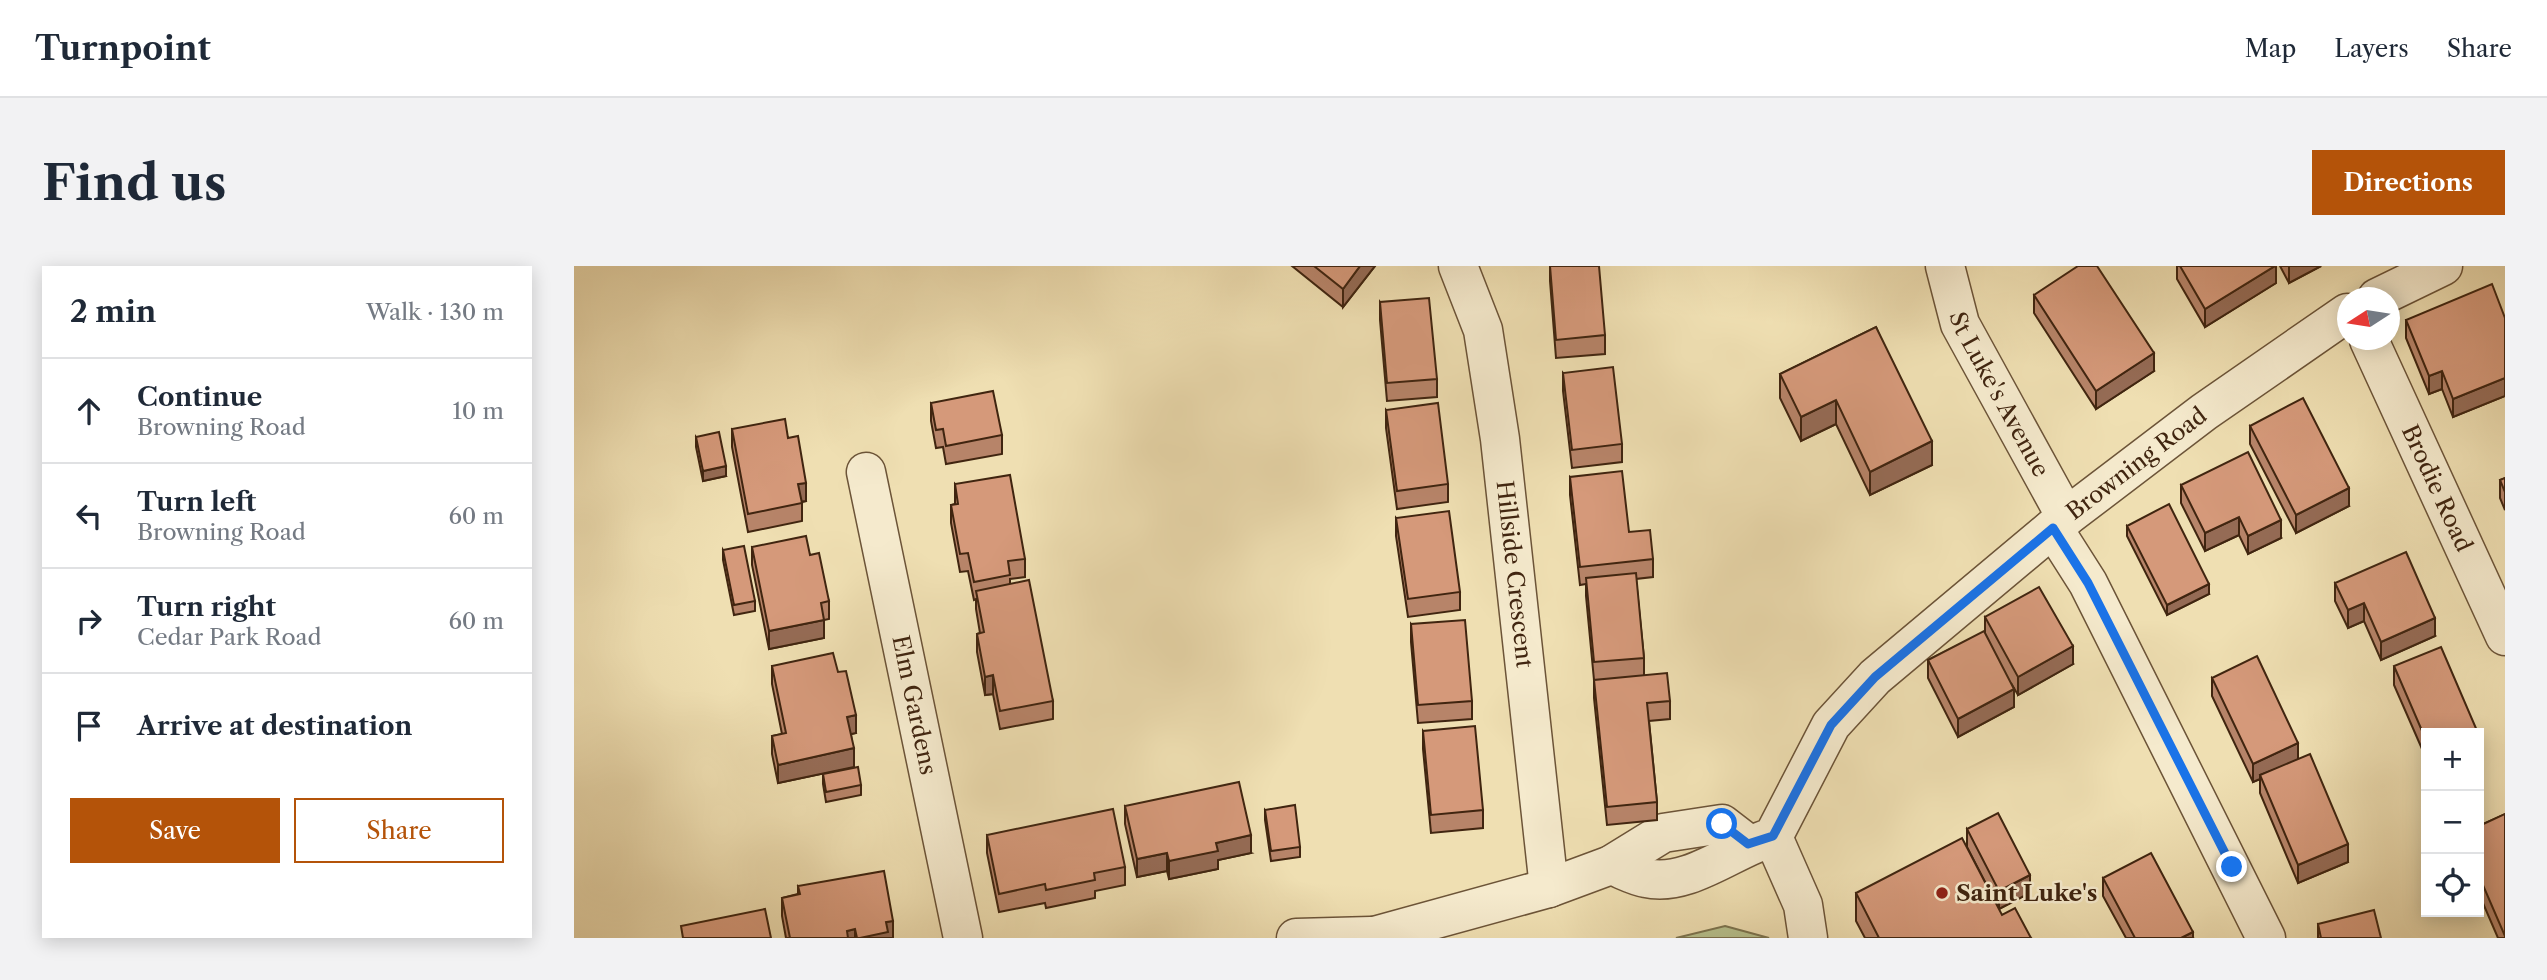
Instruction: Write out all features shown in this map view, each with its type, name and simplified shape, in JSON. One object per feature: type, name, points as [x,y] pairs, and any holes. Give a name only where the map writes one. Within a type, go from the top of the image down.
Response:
[{"type":"street","name":"Hillside Crescent","points":[[1458,266],[1483,330],[1498,425],[1549,888]]},
{"type":"street","name":"St Luke's Avenue","points":[[1945,266],[1960,324],[2266,938]]},
{"type":"street","points":[[2400,287],[2443,266]]},
{"type":"street","name":"Browning Road","points":[[1760,840],[1831,725],[1875,677],[2060,522],[2204,412],[2337,320]]},
{"type":"street","name":"Brodie Road","points":[[2374,350],[2505,636]]},
{"type":"street","name":"Elm Gardens","points":[[866,472],[963,938]]},
{"type":"street","points":[[1296,938],[1369,937],[1549,888],[1611,865],[1663,833],[1722,824],[1760,840],[1803,905],[1808,938]]},
{"type":"street","points":[[1646,878],[1699,827]]},
{"type":"street","points":[[1611,865],[1646,878],[1661,880],[1712,866],[1760,840]]},
{"type":"green space","points":[[1725,926],[1769,938],[1676,938]]},
{"type":"building","points":[[1314,266],[1360,266],[1343,289]]},
{"type":"building","points":[[1550,266],[1599,266],[1605,335],[1556,340]]},
{"type":"building","points":[[2078,266],[2097,266],[2154,353],[2096,391],[2034,295]]},
{"type":"building","points":[[2180,266],[2275,266],[2205,309]]},
{"type":"building","points":[[2492,284],[2505,318],[2505,378],[2453,399],[2442,371],[2429,376],[2406,320]]},
{"type":"building","points":[[1429,298],[1437,379],[1387,383],[1380,302]]},
{"type":"building","points":[[1876,327],[1932,441],[1870,472],[1836,400],[1801,417],[1780,374]]},
{"type":"building","points":[[1613,367],[1622,444],[1572,450],[1563,373]]},
{"type":"building","points":[[993,391],[1002,435],[946,446],[943,429],[936,430],[931,403]]},
{"type":"building","points":[[2303,398],[2349,488],[2296,515],[2250,426]]},
{"type":"building","points":[[1438,403],[1448,484],[1397,491],[1386,410]]},
{"type":"building","points":[[785,419],[788,438],[798,436],[806,483],[798,484],[802,503],[748,514],[732,429]]},
{"type":"building","points":[[719,432],[726,466],[703,471],[696,437]]},
{"type":"building","points":[[2248,452],[2281,520],[2248,536],[2239,517],[2205,533],[2181,485]]},
{"type":"building","points":[[1622,471],[1629,532],[1650,530],[1653,559],[1580,567],[1570,477]]},
{"type":"building","points":[[1010,475],[1025,559],[1008,561],[1010,575],[974,582],[968,553],[960,554],[951,505],[958,504],[955,484]]},
{"type":"building","points":[[2505,478],[2505,492],[2500,480]]},
{"type":"building","points":[[2169,504],[2209,584],[2167,605],[2127,526]]},
{"type":"building","points":[[1449,511],[1460,592],[1408,599],[1396,518]]},
{"type":"building","points":[[806,536],[810,555],[819,553],[829,601],[821,603],[824,620],[769,631],[752,547]]},
{"type":"building","points":[[744,546],[755,601],[734,605],[723,550]]},
{"type":"building","points":[[2406,552],[2435,618],[2381,642],[2364,603],[2348,610],[2335,583]]},
{"type":"building","points":[[1636,573],[1644,658],[1594,662],[1586,578]]},
{"type":"building","points":[[1029,580],[1053,701],[1000,711],[993,675],[985,677],[977,634],[984,632],[976,591]]},
{"type":"building","points":[[2039,587],[2073,646],[2018,677],[1985,617]]},
{"type":"building","points":[[1465,620],[1472,701],[1418,705],[1411,624]]},
{"type":"building","points":[[1984,631],[2014,689],[1958,719],[1928,660]]},
{"type":"building","points":[[2441,647],[2476,728],[2421,728],[2394,666]]},
{"type":"building","points":[[833,653],[838,672],[846,671],[856,715],[847,717],[854,748],[778,765],[772,736],[786,733],[772,666]]},
{"type":"building","points":[[2257,656],[2298,743],[2253,764],[2212,678]]},
{"type":"building","points":[[1667,673],[1670,701],[1647,703],[1657,802],[1607,807],[1594,680]]},
{"type":"building","points":[[1475,726],[1483,810],[1431,815],[1423,731]]},
{"type":"building","points":[[2310,754],[2348,844],[2298,865],[2260,775]]},
{"type":"building","points":[[858,767],[861,785],[826,792],[823,774]]},
{"type":"building","points":[[1239,782],[1251,835],[1216,843],[1218,851],[1169,861],[1167,853],[1137,859],[1125,806]]},
{"type":"building","points":[[1295,805],[1300,847],[1271,851],[1265,810]]},
{"type":"building","points":[[1113,809],[1125,867],[1094,873],[1095,880],[1046,890],[1045,884],[999,894],[987,835]]},
{"type":"building","points":[[1998,813],[2030,875],[1999,891],[1967,829]]},
{"type":"building","points":[[2505,814],[2505,936],[2484,888],[2484,824]]},
{"type":"building","points":[[1962,838],[2002,915],[2015,908],[2031,938],[1879,938],[1856,893]]},
{"type":"building","points":[[2151,853],[2193,932],[2181,938],[2135,938],[2103,878]]},
{"type":"building","points":[[884,871],[893,921],[886,922],[888,932],[857,938],[855,929],[847,931],[848,938],[790,938],[782,898],[800,894],[798,886]]},
{"type":"building","points":[[765,909],[771,938],[683,938],[681,926]]},
{"type":"building","points":[[2374,910],[2381,938],[2321,938],[2318,924]]},
{"type":"place","name":"Saint Luke's","points":[[1942,893]]},
{"type":"route","points":[[1722,824],[1748,844],[1773,836],[1831,725],[1875,677],[2053,528],[2088,583],[2232,867]]}]
